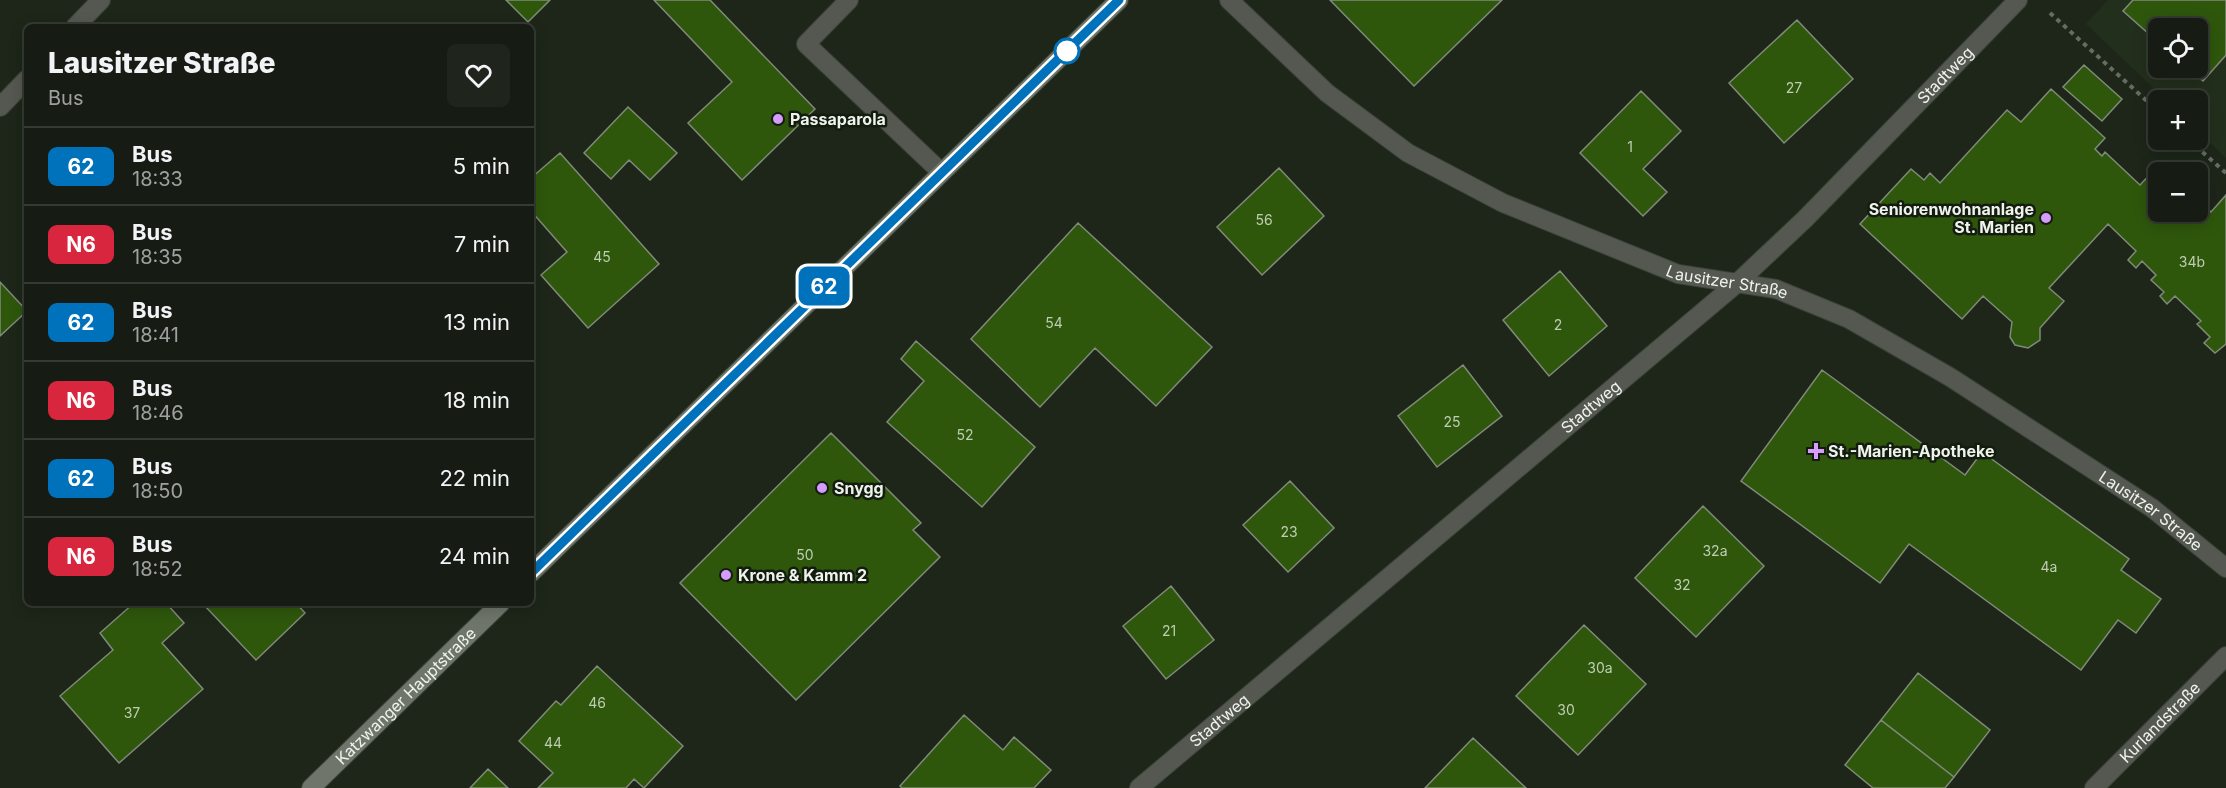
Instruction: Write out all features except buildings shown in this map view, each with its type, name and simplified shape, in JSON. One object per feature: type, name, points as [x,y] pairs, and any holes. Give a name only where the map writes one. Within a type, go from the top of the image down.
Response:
[{"type":"main road","points":[[534,570],[1119,0]]},
{"type":"main road","name":"Katzwanger Hauptstraße","points":[[311,788],[498,606]]},
{"type":"street","points":[[78,24],[101,0]]},
{"type":"street","points":[[849,0],[806,44],[941,172]]},
{"type":"street","name":"Lausitzer Straße","points":[[1229,0],[1327,93],[1408,153],[1503,203],[1667,269],[1736,284],[1776,289],[1849,319],[1950,377],[2152,508],[2226,568]]},
{"type":"street","name":"Stadtweg","points":[[1139,788],[1736,284],[1805,219],[2018,0]]},
{"type":"street","points":[[0,107],[24,82]]},
{"type":"street","name":"Kurlandstraße","points":[[2094,788],[2226,656]]},
{"type":"path","points":[[2045,8],[2148,102]]},
{"type":"path","points":[[2200,150],[2226,173]]},
{"type":"shaded area","points":[[2108,0],[2226,0],[2226,158],[2208,141],[2208,90],[2155,90],[2086,24]]},
{"type":"bus line","name":"62","points":[[534,570],[1119,0]]},
{"type":"place","name":"Passaparola","points":[[778,119]]},
{"type":"place","name":"Seniorenwohnanlage St. Marien","points":[[2046,218]]},
{"type":"place","name":"St.-Marien-Apotheke","points":[[1816,451]]},
{"type":"place","name":"Snygg","points":[[822,488]]},
{"type":"place","name":"Krone & Kamm 2","points":[[726,575]]}]
